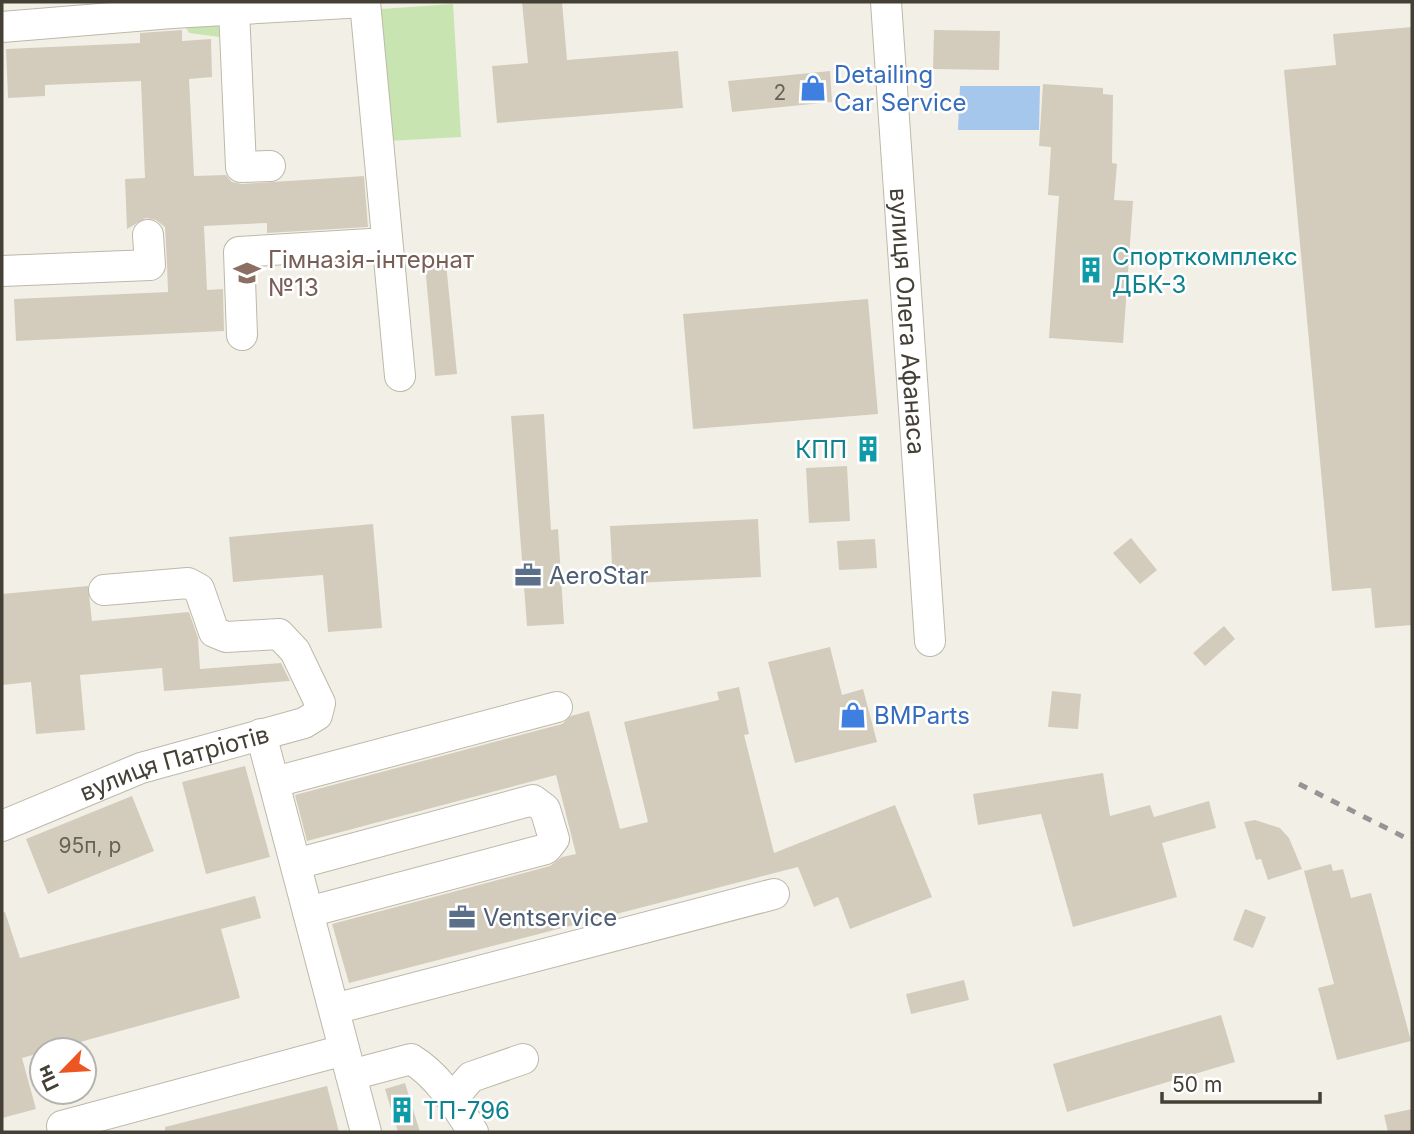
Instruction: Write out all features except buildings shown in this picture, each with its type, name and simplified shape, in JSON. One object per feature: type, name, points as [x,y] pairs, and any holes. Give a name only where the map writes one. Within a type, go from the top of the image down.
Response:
[{"type":"street","points":[[2,27],[365,2],[400,376]]},
{"type":"street","name":"вулиця Олега Афанаса","points":[[886,2],[930,641]]},
{"type":"street","points":[[234,10],[241,167],[270,166]]},
{"type":"street","points":[[2,271],[150,265],[148,235]]},
{"type":"street","points":[[242,335],[239,252],[387,243]]},
{"type":"street","name":"вулиця Патріотів","points":[[2,826],[141,768],[304,723],[317,715],[320,703],[295,651],[279,634],[226,637],[214,632],[199,589],[188,583],[104,590]]},
{"type":"street","points":[[275,782],[557,707]]},
{"type":"street","points":[[261,734],[366,1132]]},
{"type":"street","points":[[296,863],[533,800],[545,809],[554,839],[546,849],[309,912]]},
{"type":"street","points":[[334,1009],[774,894]]},
{"type":"street","points":[[62,1126],[348,1063],[411,1059],[426,1068],[452,1099],[473,1132]]},
{"type":"street","points":[[452,1099],[471,1077],[523,1059]]},
{"type":"green space","points":[[236,2],[220,37],[189,33],[181,18]]},
{"type":"green space","points":[[453,4],[461,137],[389,141],[381,9]]},
{"type":"water","points":[[960,86],[1040,86],[1039,130],[958,130]]},
{"type":"railway","points":[[1299,784],[1412,841]]},
{"type":"place","name":"Detailing Car Service","points":[[813,88]]},
{"type":"place","name":"Спорткомплекс ДБК-3","points":[[1091,270]]},
{"type":"place","name":"Гімназія-інтернат №13","points":[[247,273]]},
{"type":"place","name":"КПП","points":[[868,449]]},
{"type":"place","name":"AeroStar","points":[[528,575]]},
{"type":"place","name":"BMParts","points":[[853,715]]},
{"type":"place","name":"Ventservice","points":[[462,917]]},
{"type":"place","name":"ТП-796","points":[[402,1110]]}]
